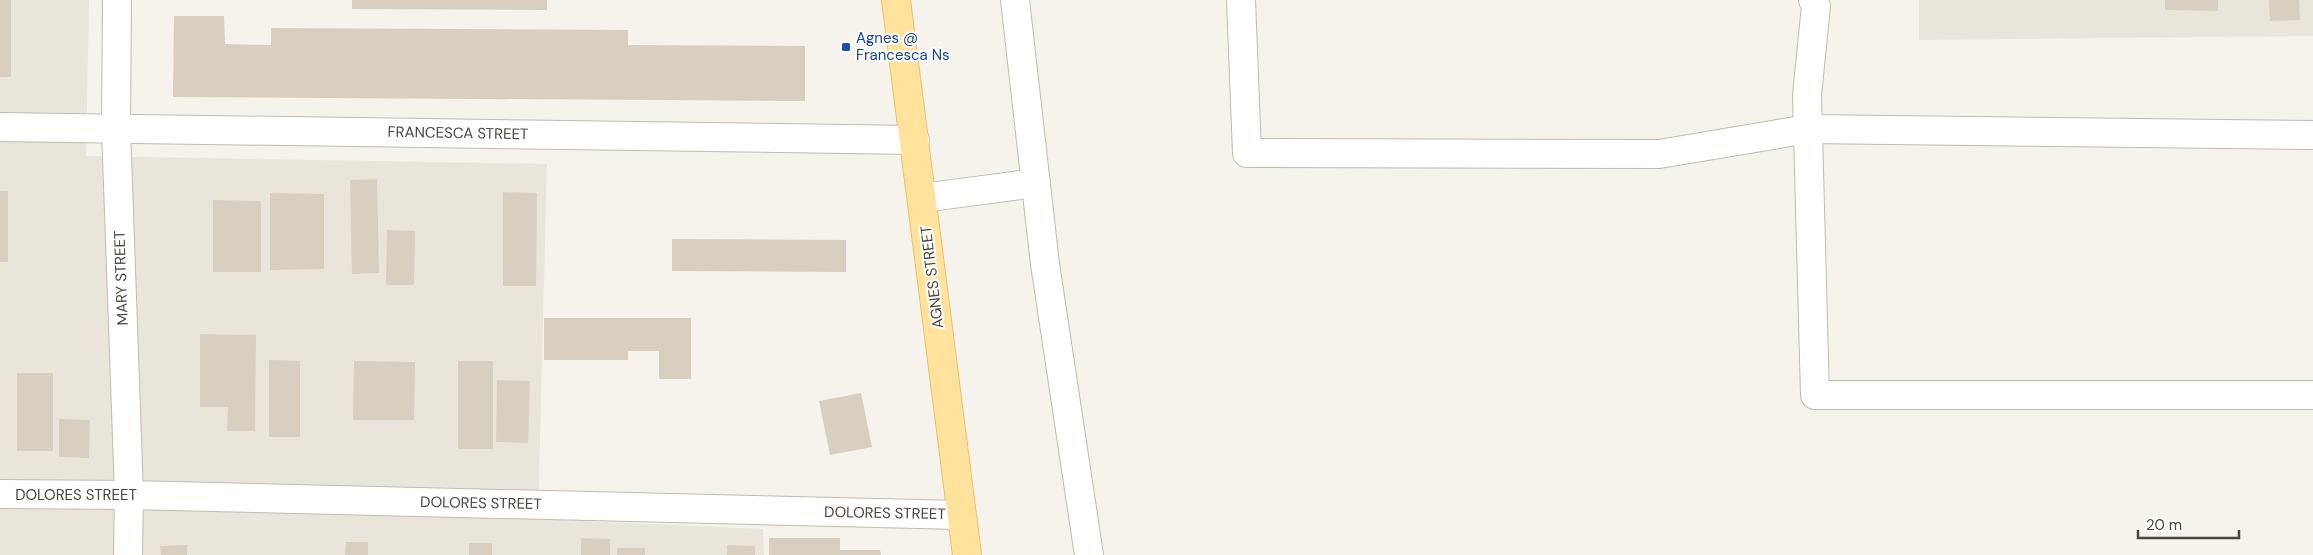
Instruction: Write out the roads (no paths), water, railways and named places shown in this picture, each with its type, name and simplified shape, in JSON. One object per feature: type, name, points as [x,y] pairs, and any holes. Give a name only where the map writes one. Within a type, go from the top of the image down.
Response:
[{"type":"main road","name":"AGNES STREET","points":[[896,0],[961,515],[968,555]]},
{"type":"street","name":"MARY STREET","points":[[117,0],[116,128],[129,495],[128,555]]},
{"type":"street","points":[[1015,0],[1045,264],[1088,555]]},
{"type":"street","points":[[1241,0],[1247,153],[1659,154],[1808,129],[2313,135]]},
{"type":"street","points":[[1813,0],[1816,6],[1807,96],[1814,395],[2313,395]]},
{"type":"street","name":"FRANCESCA STREET","points":[[0,127],[915,140]]},
{"type":"street","points":[[922,198],[1036,184]]},
{"type":"street","name":"DOLORES STREET","points":[[0,494],[129,495],[961,515]]},
{"type":"place","name":"Agnes @ Francesca Ns","points":[[846,47]]}]
